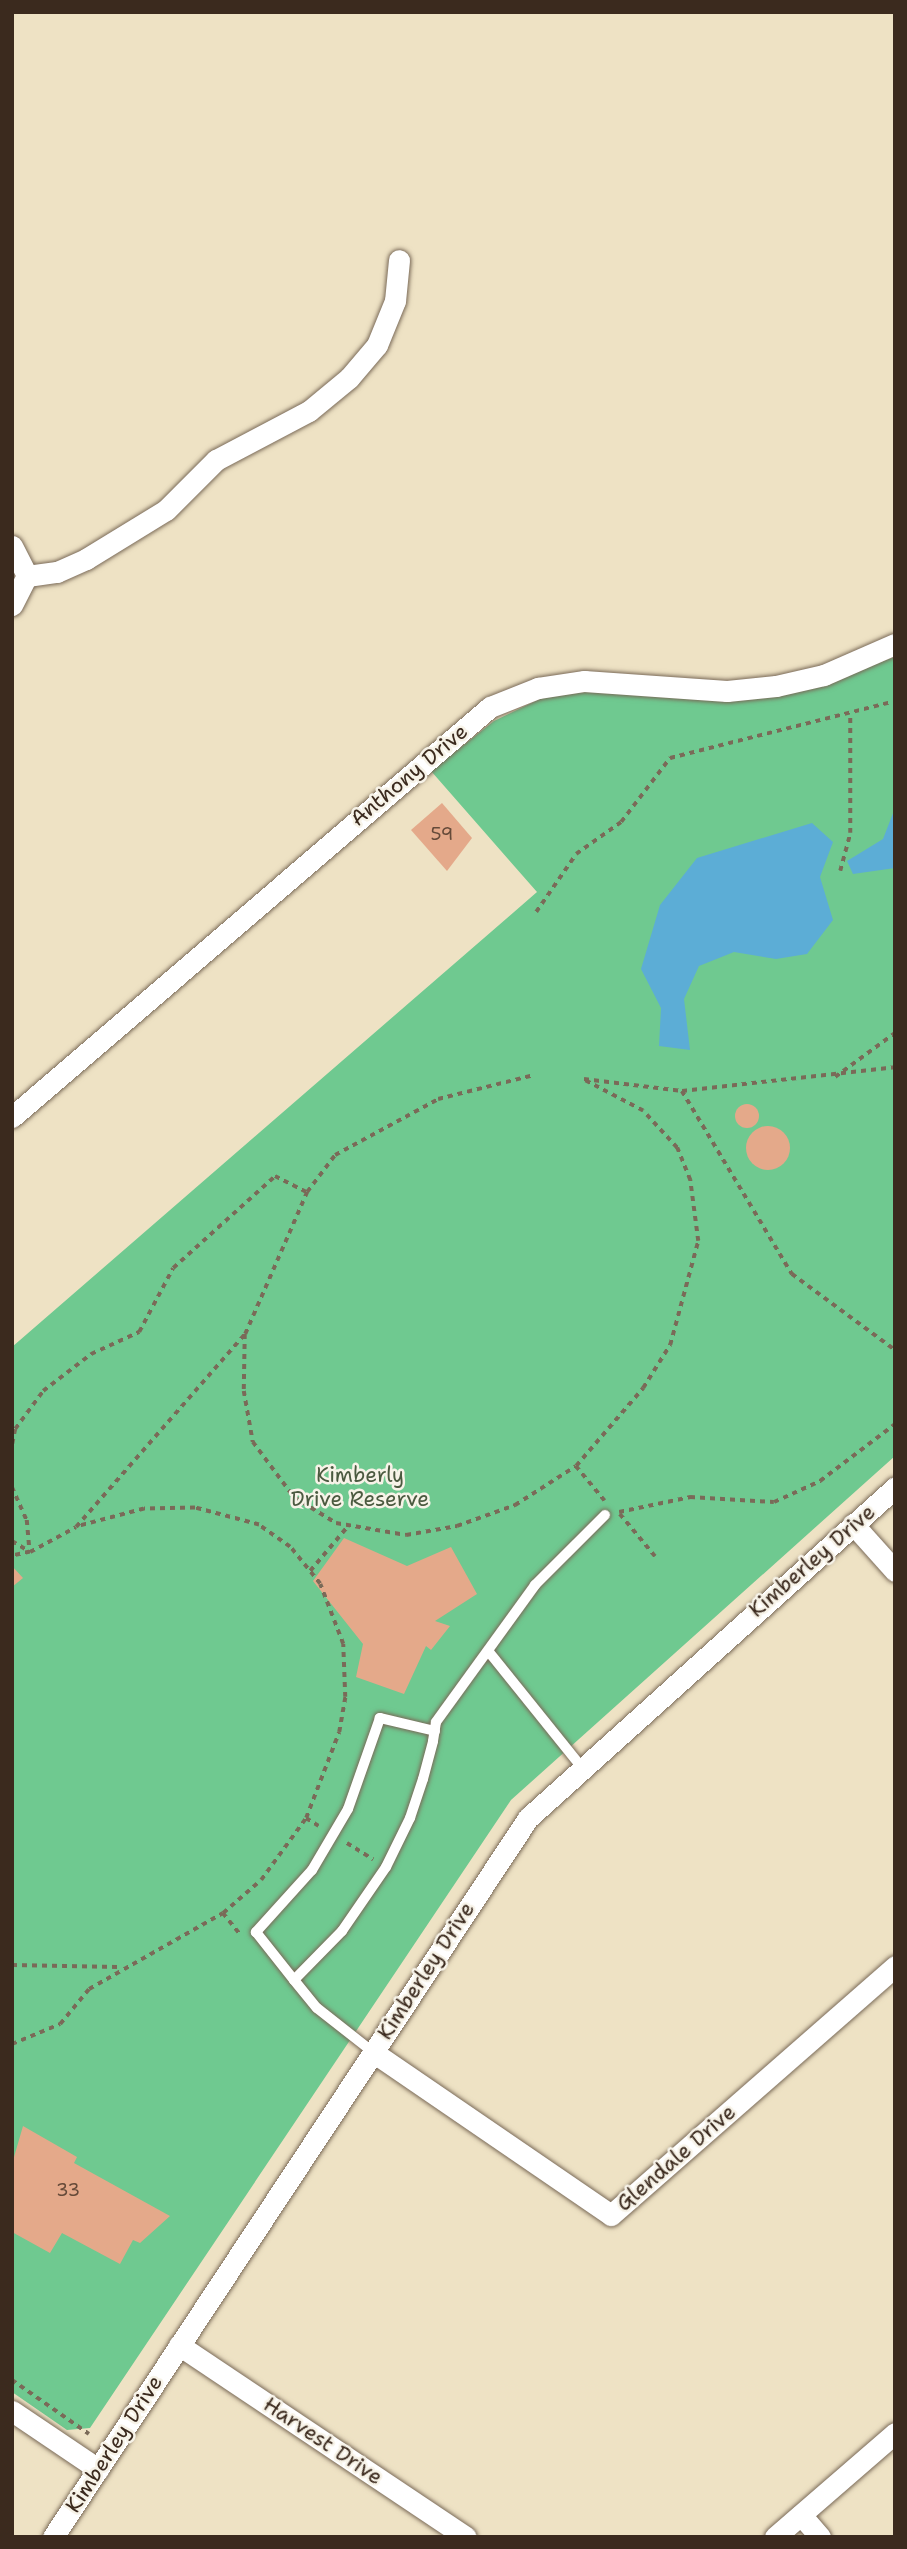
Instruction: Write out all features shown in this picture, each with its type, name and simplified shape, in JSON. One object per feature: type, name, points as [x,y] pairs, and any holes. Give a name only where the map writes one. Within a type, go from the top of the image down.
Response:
[{"type":"street","points":[[27,576],[57,572],[143,524],[216,460],[309,411],[349,378],[377,345],[395,301],[399,260]]},
{"type":"street","points":[[12,546],[27,576]]},
{"type":"street","points":[[12,605],[27,576]]},
{"type":"street","name":"Anthony Drive","points":[[12,1117],[490,707],[538,688],[584,681],[727,691],[776,686],[824,675],[895,644]]},
{"type":"street","name":"Kimberley Drive","points":[[53,2537],[373,2052],[500,1854],[580,1765],[895,1488]]},
{"type":"street","points":[[853,1524],[895,1571]]},
{"type":"street","name":"Glendale Drive","points":[[373,2052],[611,2215],[895,1966]]},
{"type":"street","name":"Harvest Drive","points":[[179,2346],[466,2537]]},
{"type":"street","points":[[12,2411],[98,2469]]},
{"type":"street","points":[[775,2537],[895,2433]]},
{"type":"street","points":[[801,2515],[820,2537]]},
{"type":"lane","points":[[293,1980],[342,1931],[386,1867],[410,1818],[435,1731],[535,1585],[605,1515]]},
{"type":"lane","points":[[489,1652],[580,1765]]},
{"type":"lane","points":[[373,2052],[317,2008],[256,1932],[312,1870],[348,1809],[380,1718],[435,1731]]},
{"type":"path","points":[[536,912],[576,854],[621,822],[670,758],[850,715],[895,701]]},
{"type":"path","points":[[840,871],[850,833],[850,715]]},
{"type":"path","points":[[834,1079],[895,1033]]},
{"type":"path","points":[[244,1334],[244,1391],[253,1442],[294,1497],[348,1526],[406,1535],[457,1527],[515,1505],[576,1466],[643,1388],[670,1345],[698,1241],[690,1180],[677,1148],[643,1111],[582,1079],[682,1091],[834,1079],[895,1067]]},
{"type":"path","points":[[76,1527],[244,1334],[307,1192],[335,1155],[385,1125],[471,1087],[534,1075]]},
{"type":"path","points":[[682,1091],[792,1274],[895,1350]]},
{"type":"path","points":[[12,1444],[15,1429],[43,1391],[91,1354],[139,1332],[173,1268],[275,1176],[307,1192]]},
{"type":"path","points":[[619,1512],[690,1497],[774,1502],[820,1481],[895,1424]]},
{"type":"path","points":[[576,1466],[655,1556]]},
{"type":"path","points":[[12,1487],[27,1520],[30,1552]]},
{"type":"path","points":[[12,1556],[30,1552],[76,1527],[144,1509],[195,1508],[259,1525],[310,1571],[343,1644],[345,1697],[339,1732],[306,1818],[261,1880],[223,1913],[120,1967],[89,1989],[60,2024],[12,2044]]},
{"type":"path","points":[[310,1571],[348,1526]]},
{"type":"path","points":[[12,1541],[30,1552]]},
{"type":"path","points":[[12,1965],[120,1967]]},
{"type":"path","points":[[12,2380],[89,2434]]},
{"type":"green space","name":"Kimberly Drive Reserve","points":[[895,657],[895,1456],[511,1800],[90,2428],[67,2430],[12,2392],[12,1347],[537,892],[431,771],[494,721],[544,697],[603,690],[726,701],[795,692]]},
{"type":"water","points":[[895,808],[895,868],[853,874],[847,861],[883,839]]},
{"type":"water","points":[[812,823],[833,842],[820,877],[833,920],[807,954],[776,959],[734,952],[699,966],[684,999],[690,1050],[659,1046],[661,1008],[641,969],[660,905],[697,858]]},
{"type":"building","points":[[442,803],[472,838],[447,871],[411,830]]},
{"type":"building","points":[[747,1104],[756,1107],[759,1116],[756,1125],[747,1128],[738,1125],[735,1116],[738,1107]]},
{"type":"building","points":[[768,1126],[783,1133],[790,1148],[783,1163],[768,1170],[753,1163],[746,1148],[753,1133]]},
{"type":"building","points":[[344,1538],[407,1566],[451,1547],[477,1594],[435,1621],[450,1626],[431,1650],[426,1646],[404,1694],[356,1677],[363,1644],[313,1581]]},
{"type":"building","points":[[12,1566],[23,1578],[12,1587]]},
{"type":"building","points":[[23,2126],[77,2157],[74,2163],[170,2216],[140,2243],[133,2240],[120,2264],[62,2233],[50,2253],[12,2232],[12,2164]]}]
